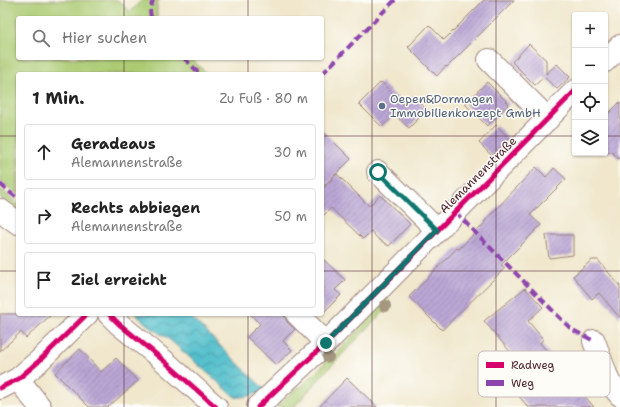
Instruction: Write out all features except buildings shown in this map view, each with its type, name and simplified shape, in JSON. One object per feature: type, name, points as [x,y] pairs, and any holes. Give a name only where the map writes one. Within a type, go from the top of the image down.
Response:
[{"type":"street","points":[[489,60],[548,119]]},
{"type":"street","name":"Alemannenstraße","points":[[258,407],[326,343],[572,95]]},
{"type":"street","name":"Alemannenstraße","points":[[378,172],[437,230]]},
{"type":"street","points":[[0,210],[16,222]]},
{"type":"street","points":[[40,407],[9,383],[38,362],[85,316]]},
{"type":"street","points":[[111,316],[216,407]]},
{"type":"street","points":[[299,316],[326,343]]},
{"type":"street","points":[[594,341],[598,351]]},
{"type":"street","points":[[610,383],[620,395]]},
{"type":"green space","points":[[0,0],[118,0],[130,12],[142,0],[160,0],[157,2],[157,16],[16,16],[16,60],[193,60],[205,72],[16,72],[16,193],[0,180]]},
{"type":"green space","points":[[0,189],[16,202],[16,210],[0,197]]},
{"type":"green space","points":[[387,299],[391,304],[328,369],[294,407],[276,407],[299,386],[300,388],[326,362],[322,357],[327,351],[333,356],[359,330],[354,326],[360,319],[365,323],[377,310],[373,306]]},
{"type":"water","points":[[137,316],[190,316],[264,389],[250,396],[235,397],[170,340],[150,327]]},
{"type":"marked path","points":[[151,16],[150,10],[153,0]]},
{"type":"marked path","points":[[324,72],[395,0]]},
{"type":"marked path","points":[[186,60],[198,72]]},
{"type":"marked path","points":[[0,184],[16,197]]},
{"type":"marked path","points":[[455,212],[571,329],[594,341]]},
{"type":"cycle path","points":[[258,407],[326,343],[572,94]]},
{"type":"cycle path","points":[[0,388],[18,379],[38,362],[85,316]]},
{"type":"cycle path","points":[[111,316],[216,407]]},
{"type":"place","name":"Oepen&Dormagen Immobilienkonzept GmbH","points":[[382,106]]},
{"type":"route","points":[[326,343],[437,230],[378,172]]}]
